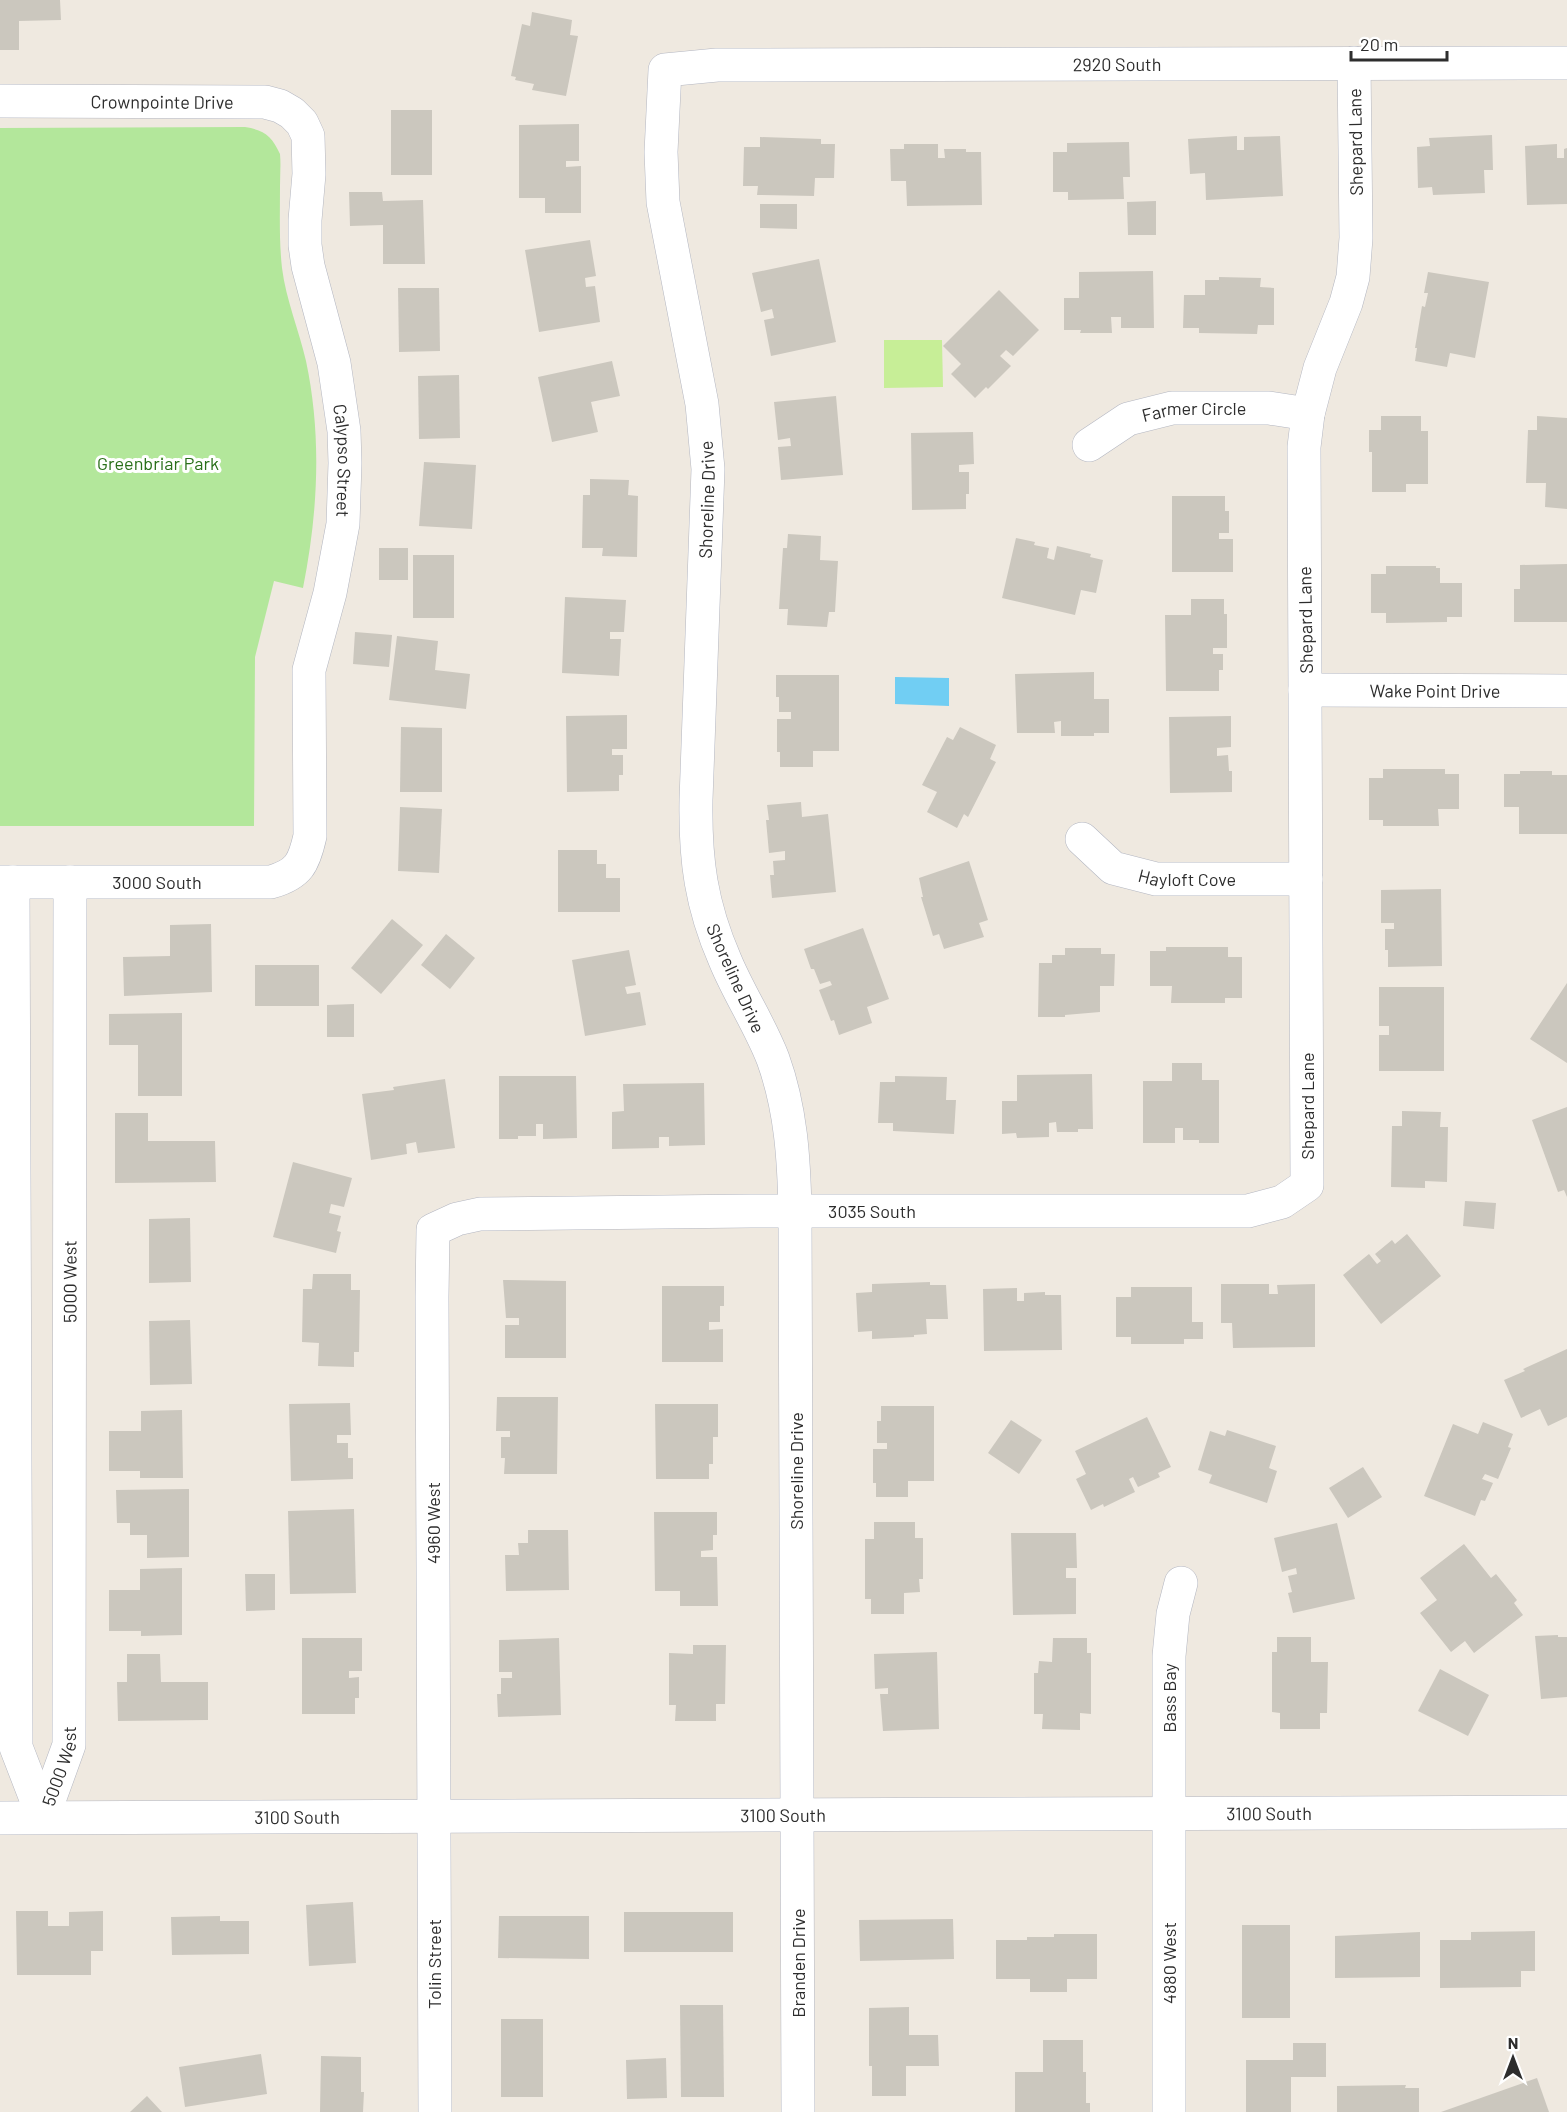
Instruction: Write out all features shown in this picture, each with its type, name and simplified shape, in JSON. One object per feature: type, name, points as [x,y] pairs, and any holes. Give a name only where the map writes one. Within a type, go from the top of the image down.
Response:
[{"type":"street","name":"Shepard Lane","points":[[1307,1185],[1304,488],[1308,414],[1320,368],[1346,303],[1353,276],[1356,238],[1354,63]]},
{"type":"street","name":"2920 South","points":[[665,70],[717,65],[1567,63]]},
{"type":"street","name":"Shoreline Drive","points":[[665,70],[661,152],[663,202],[702,404],[708,469],[695,839],[699,881],[709,920],[725,961],[772,1057],[786,1103],[792,1140],[795,1212],[798,1815]]},
{"type":"street","name":"Crownpointe Drive","points":[[0,101],[265,102],[280,106],[292,114],[302,123],[308,136]]},
{"type":"street","name":"Calypso Street","points":[[305,859],[310,836],[309,670],[330,594],[343,524],[345,463],[340,394],[308,266],[305,245],[308,136]]},
{"type":"street","name":"Farmer Circle","points":[[1089,445],[1128,419],[1172,408],[1269,408],[1308,414]]},
{"type":"street","name":"Wake Point Drive","points":[[1305,690],[1567,691]]},
{"type":"street","name":"Hayloft Cove","points":[[1082,839],[1113,868],[1156,879],[1306,879]]},
{"type":"street","name":"3000 South","points":[[7,882],[271,882],[286,878],[305,859]]},
{"type":"street","name":"5000 West","points":[[7,882],[16,1747],[43,1817]]},
{"type":"street","name":"5000 West","points":[[43,1817],[69,1745],[70,882]]},
{"type":"street","name":"3035 South","points":[[434,1230],[456,1219],[480,1214],[1248,1211],[1282,1202],[1307,1185]]},
{"type":"street","name":"4960 West","points":[[434,1230],[432,1297],[434,1816]]},
{"type":"street","name":"Bass Bay","points":[[1168,1813],[1169,1656],[1173,1614],[1181,1583]]},
{"type":"street","name":"3100 South","points":[[0,1818],[1567,1812]]},
{"type":"street","name":"4880 West","points":[[1168,1813],[1169,2112]]},
{"type":"street","name":"Branden Drive","points":[[798,1815],[798,2112]]},
{"type":"street","name":"Tolin Street","points":[[434,1816],[435,2112]]},
{"type":"green space","name":"Greenbriar Park","points":[[245,127],[267,135],[280,154],[282,268],[286,292],[306,361],[316,446],[315,503],[303,588],[274,581],[255,657],[254,826],[0,826],[0,128]]},
{"type":"green space","points":[[884,340],[942,340],[943,387],[884,388]]},
{"type":"water","points":[[895,677],[949,678],[949,706],[895,704]]},
{"type":"building","points":[[0,0],[60,0],[61,20],[19,21],[19,50],[0,50]]},
{"type":"building","points":[[532,12],[572,20],[570,35],[578,36],[566,96],[532,90],[534,84],[515,80],[516,77],[511,76],[522,24],[530,26]]},
{"type":"building","points":[[391,110],[432,110],[432,175],[391,175]]},
{"type":"building","points":[[579,124],[579,161],[566,161],[566,167],[581,166],[581,213],[545,213],[545,198],[519,198],[519,125]]},
{"type":"building","points":[[1492,135],[1493,170],[1484,170],[1485,193],[1433,195],[1432,187],[1418,188],[1417,147],[1430,146],[1429,138]]},
{"type":"building","points":[[1237,136],[1237,150],[1244,150],[1244,137],[1280,136],[1283,196],[1206,200],[1205,173],[1190,174],[1188,139]]},
{"type":"building","points":[[760,137],[821,139],[821,144],[835,144],[834,178],[815,178],[814,196],[757,195],[758,186],[743,186],[744,147],[760,147]]},
{"type":"building","points":[[1129,142],[1130,177],[1123,177],[1124,199],[1068,200],[1068,192],[1053,192],[1053,152],[1067,152],[1067,143]]},
{"type":"building","points":[[904,144],[938,144],[938,158],[945,158],[944,149],[981,152],[982,205],[907,206],[906,181],[891,181],[890,149],[904,149]]},
{"type":"building","points":[[1557,144],[1557,158],[1564,158],[1564,149],[1567,148],[1567,204],[1527,205],[1525,146]]},
{"type":"building","points":[[349,192],[382,192],[383,201],[423,200],[425,264],[383,264],[383,225],[350,226]]},
{"type":"building","points":[[1156,201],[1156,235],[1128,235],[1127,202]]},
{"type":"building","points":[[760,204],[797,204],[797,229],[760,228]]},
{"type":"building","points":[[590,240],[596,276],[585,278],[586,287],[595,286],[600,322],[539,332],[525,250]]},
{"type":"building","points":[[819,259],[836,342],[771,356],[764,320],[774,318],[772,309],[761,312],[752,273]]},
{"type":"building","points":[[1153,271],[1154,328],[1121,328],[1121,317],[1111,317],[1112,333],[1080,333],[1081,330],[1064,330],[1064,298],[1079,298],[1079,272]]},
{"type":"building","points":[[1428,272],[1489,282],[1475,358],[1450,353],[1447,367],[1415,361],[1422,306],[1425,307],[1428,293],[1424,293]]},
{"type":"building","points":[[1219,277],[1261,278],[1260,287],[1274,288],[1274,325],[1258,325],[1257,334],[1199,333],[1199,328],[1183,328],[1184,295],[1205,295],[1205,280],[1219,280]]},
{"type":"building","points":[[398,288],[439,288],[440,351],[399,352]]},
{"type":"building","points":[[999,290],[1039,330],[1013,356],[1006,350],[1000,356],[1011,366],[988,389],[986,387],[975,398],[951,374],[961,364],[943,346]]},
{"type":"building","points":[[612,361],[620,396],[591,402],[598,432],[552,442],[538,377]]},
{"type":"building","points":[[459,375],[460,438],[419,439],[418,376]]},
{"type":"building","points":[[836,396],[843,475],[781,480],[778,447],[791,446],[790,438],[778,440],[774,402]]},
{"type":"building","points":[[1381,416],[1421,416],[1421,431],[1428,431],[1428,484],[1406,484],[1406,492],[1372,492],[1372,452],[1369,452],[1369,430],[1381,430]]},
{"type":"building","points":[[1537,416],[1567,418],[1567,509],[1545,507],[1546,483],[1526,483],[1528,430],[1537,430]]},
{"type":"building","points":[[973,432],[974,464],[959,465],[959,472],[969,472],[966,509],[912,510],[911,433]]},
{"type":"building","points":[[424,462],[476,465],[472,529],[419,526]]},
{"type":"building","points":[[590,479],[629,480],[628,495],[638,496],[637,557],[602,556],[603,548],[582,548],[583,495],[590,495]]},
{"type":"building","points":[[1172,496],[1225,496],[1225,511],[1229,511],[1229,533],[1219,533],[1219,539],[1233,539],[1233,572],[1172,572]]},
{"type":"building","points":[[788,534],[821,536],[820,560],[838,561],[835,612],[829,612],[827,627],[787,625],[788,609],[779,609],[783,548],[787,548]]},
{"type":"building","points":[[1016,538],[1049,548],[1047,558],[1054,560],[1057,546],[1091,554],[1090,557],[1103,560],[1096,593],[1081,590],[1075,615],[1002,598]]},
{"type":"building","points":[[379,548],[408,548],[408,580],[379,580]]},
{"type":"building","points":[[413,555],[454,555],[454,618],[413,618]]},
{"type":"building","points":[[1567,564],[1567,622],[1514,622],[1514,589],[1520,589],[1520,565]]},
{"type":"building","points":[[1386,566],[1436,566],[1440,568],[1440,583],[1462,583],[1462,617],[1447,617],[1447,622],[1386,623],[1386,613],[1371,613],[1371,574],[1386,574]]},
{"type":"building","points":[[565,597],[626,600],[624,632],[610,632],[610,639],[621,639],[619,676],[562,673]]},
{"type":"building","points":[[1191,599],[1224,599],[1224,614],[1227,614],[1227,648],[1213,648],[1213,654],[1223,654],[1223,670],[1219,670],[1219,691],[1166,691],[1165,615],[1191,615]]},
{"type":"building","points":[[355,632],[392,635],[389,667],[353,664]]},
{"type":"building","points":[[397,636],[438,641],[435,670],[470,674],[466,709],[389,700]]},
{"type":"building","points":[[1094,672],[1094,699],[1109,699],[1109,733],[1094,733],[1094,736],[1061,736],[1061,721],[1054,722],[1055,733],[1017,733],[1015,674]]},
{"type":"building","points":[[776,675],[839,675],[839,751],[813,751],[813,767],[780,767],[780,752],[777,752],[777,719],[791,719],[791,712],[779,712]]},
{"type":"building","points":[[627,715],[627,749],[612,749],[612,755],[623,755],[623,775],[619,775],[619,791],[567,792],[566,716]]},
{"type":"building","points":[[1231,716],[1231,747],[1217,748],[1217,756],[1228,755],[1229,771],[1232,771],[1232,792],[1170,793],[1169,717]]},
{"type":"building","points":[[401,727],[442,728],[442,792],[400,792]]},
{"type":"building","points":[[960,727],[996,745],[990,759],[996,762],[968,817],[964,814],[957,828],[927,812],[937,792],[922,785],[947,737],[953,740]]},
{"type":"building","points":[[1383,769],[1445,769],[1445,774],[1459,774],[1459,809],[1438,809],[1439,826],[1383,826],[1383,820],[1369,820],[1369,778],[1383,778]]},
{"type":"building","points":[[1520,771],[1552,771],[1552,775],[1567,775],[1567,834],[1519,834],[1519,807],[1504,807],[1504,774],[1520,774]]},
{"type":"building","points":[[801,802],[802,817],[828,814],[836,892],[772,898],[770,875],[774,875],[773,861],[785,860],[785,851],[769,853],[767,805]]},
{"type":"building","points":[[400,807],[442,809],[439,873],[398,871]]},
{"type":"building","points":[[558,850],[597,850],[597,864],[606,864],[606,878],[620,878],[620,912],[558,912]]},
{"type":"building","points":[[969,861],[988,920],[979,923],[984,937],[944,949],[939,934],[933,936],[921,897],[923,897],[919,878]]},
{"type":"building","points":[[1441,889],[1442,966],[1388,967],[1385,929],[1394,929],[1394,923],[1381,923],[1381,890]]},
{"type":"building","points":[[392,919],[423,945],[381,994],[351,968]]},
{"type":"building","points":[[211,924],[212,992],[124,996],[123,957],[170,956],[170,925]]},
{"type":"building","points":[[863,928],[889,999],[867,1007],[872,1023],[839,1035],[819,990],[832,985],[830,981],[820,984],[814,969],[811,969],[804,949]]},
{"type":"building","points":[[446,934],[475,958],[450,989],[421,965]]},
{"type":"building","points":[[1166,947],[1228,947],[1228,957],[1242,957],[1242,998],[1225,998],[1225,1003],[1171,1003],[1172,986],[1150,986],[1150,951],[1166,951]]},
{"type":"building","points":[[1065,948],[1101,948],[1101,954],[1115,954],[1114,986],[1100,986],[1100,1012],[1065,1015],[1065,1017],[1038,1017],[1039,963],[1052,963],[1052,955],[1065,955]]},
{"type":"building","points":[[629,950],[636,985],[625,987],[627,994],[640,992],[646,1025],[585,1036],[572,960]]},
{"type":"building","points":[[255,965],[319,965],[319,1006],[255,1006]]},
{"type":"building","points":[[1567,983],[1567,1063],[1530,1039]]},
{"type":"building","points":[[1379,987],[1444,987],[1444,1071],[1379,1071],[1379,1035],[1389,1035],[1389,1026],[1379,1026]]},
{"type":"building","points":[[354,1004],[354,1037],[327,1037],[327,1005]]},
{"type":"building","points":[[182,1013],[182,1096],[138,1096],[138,1045],[109,1045],[109,1014]]},
{"type":"building","points":[[1172,1063],[1202,1063],[1202,1080],[1219,1080],[1219,1143],[1183,1140],[1183,1128],[1175,1128],[1175,1143],[1143,1143],[1143,1081],[1172,1081]]},
{"type":"building","points":[[1092,1074],[1093,1129],[1057,1132],[1056,1122],[1049,1123],[1049,1137],[1017,1138],[1016,1133],[1002,1134],[1002,1101],[1017,1101],[1017,1075]]},
{"type":"building","points":[[499,1076],[576,1076],[577,1138],[543,1139],[543,1124],[536,1124],[536,1136],[499,1139]]},
{"type":"building","points":[[895,1076],[947,1077],[946,1100],[956,1100],[954,1134],[893,1131],[893,1123],[878,1123],[880,1082],[895,1082]]},
{"type":"building","points":[[445,1079],[455,1148],[418,1153],[416,1142],[406,1144],[407,1154],[371,1160],[362,1094]]},
{"type":"building","points":[[704,1083],[705,1145],[669,1146],[669,1137],[659,1137],[659,1148],[612,1149],[612,1112],[624,1111],[623,1084]]},
{"type":"building","points":[[1567,1107],[1567,1197],[1564,1190],[1558,1192],[1532,1120]]},
{"type":"building","points":[[1402,1111],[1441,1112],[1440,1127],[1448,1127],[1447,1182],[1425,1181],[1425,1188],[1391,1187],[1392,1126],[1402,1126]]},
{"type":"building","points":[[115,1113],[148,1113],[148,1141],[215,1141],[216,1182],[115,1183]]},
{"type":"building","points":[[293,1162],[352,1178],[344,1207],[331,1204],[329,1213],[341,1216],[337,1231],[341,1232],[336,1253],[273,1237]]},
{"type":"building","points":[[1465,1201],[1496,1203],[1494,1229],[1463,1226]]},
{"type":"building","points":[[190,1218],[191,1282],[149,1283],[149,1219]]},
{"type":"building","points":[[1407,1234],[1441,1276],[1381,1324],[1343,1275],[1369,1254],[1377,1264],[1381,1261],[1375,1254],[1392,1240],[1395,1244]]},
{"type":"building","points":[[313,1274],[351,1274],[351,1290],[360,1290],[359,1352],[354,1352],[354,1367],[318,1366],[319,1343],[302,1342],[303,1289],[312,1289]]},
{"type":"building","points":[[503,1280],[566,1281],[566,1358],[505,1358],[505,1325],[519,1325],[519,1318],[506,1318]]},
{"type":"building","points":[[930,1282],[930,1285],[946,1285],[948,1319],[926,1319],[927,1334],[914,1335],[914,1337],[872,1339],[872,1331],[858,1332],[856,1293],[872,1292],[872,1284]]},
{"type":"building","points":[[1221,1284],[1269,1284],[1269,1294],[1278,1294],[1277,1285],[1315,1284],[1315,1347],[1233,1348],[1232,1323],[1221,1323]]},
{"type":"building","points":[[662,1286],[724,1286],[724,1306],[720,1306],[720,1322],[709,1322],[709,1330],[723,1329],[723,1362],[662,1362]]},
{"type":"building","points":[[1131,1287],[1192,1287],[1192,1322],[1203,1322],[1203,1339],[1184,1339],[1184,1344],[1131,1344],[1131,1337],[1116,1337],[1116,1297],[1131,1297]]},
{"type":"building","points":[[1017,1288],[1017,1301],[1024,1301],[1024,1293],[1045,1292],[1045,1295],[1061,1295],[1062,1350],[984,1351],[983,1289]]},
{"type":"building","points":[[190,1320],[192,1384],[150,1385],[149,1321]]},
{"type":"building","points":[[1567,1349],[1567,1417],[1548,1426],[1540,1409],[1521,1418],[1504,1380]]},
{"type":"building","points":[[497,1397],[558,1397],[557,1474],[504,1474],[505,1458],[501,1458],[501,1437],[510,1437],[510,1431],[496,1431]]},
{"type":"building","points":[[350,1403],[351,1435],[337,1435],[337,1443],[348,1443],[348,1458],[353,1458],[353,1479],[291,1481],[289,1404]]},
{"type":"building","points":[[655,1404],[718,1404],[718,1437],[713,1437],[713,1464],[709,1464],[709,1479],[656,1479]]},
{"type":"building","points":[[881,1406],[934,1406],[934,1481],[908,1481],[908,1497],[876,1497],[876,1483],[873,1483],[873,1449],[887,1449],[887,1443],[877,1443],[877,1421],[881,1421]]},
{"type":"building","points":[[182,1410],[183,1478],[140,1478],[140,1471],[109,1471],[109,1431],[141,1431],[141,1411]]},
{"type":"building","points":[[1147,1417],[1171,1467],[1158,1473],[1160,1477],[1138,1487],[1133,1477],[1129,1479],[1135,1492],[1104,1507],[1103,1504],[1091,1510],[1076,1479],[1086,1474],[1075,1451]]},
{"type":"building","points":[[1011,1420],[1042,1440],[1019,1474],[988,1453]]},
{"type":"building","points":[[1483,1422],[1513,1434],[1508,1447],[1511,1448],[1498,1479],[1485,1474],[1482,1479],[1493,1483],[1485,1501],[1481,1500],[1475,1516],[1424,1496],[1453,1424],[1478,1434]]},
{"type":"building","points":[[1227,1430],[1276,1446],[1269,1468],[1277,1471],[1267,1503],[1209,1483],[1212,1475],[1198,1470],[1210,1431],[1225,1436]]},
{"type":"building","points":[[1363,1467],[1382,1497],[1348,1518],[1329,1488]]},
{"type":"building","points":[[189,1489],[189,1557],[147,1558],[147,1535],[130,1535],[130,1523],[117,1523],[116,1490]]},
{"type":"building","points":[[354,1509],[356,1593],[290,1594],[288,1511]]},
{"type":"building","points":[[654,1512],[717,1512],[717,1535],[713,1535],[713,1550],[701,1551],[701,1557],[717,1557],[718,1606],[680,1606],[680,1591],[655,1591]]},
{"type":"building","points":[[874,1522],[915,1522],[915,1538],[923,1538],[923,1579],[919,1579],[920,1592],[904,1593],[904,1614],[871,1614],[871,1599],[865,1599],[865,1539],[874,1539]]},
{"type":"building","points":[[1337,1523],[1355,1599],[1293,1613],[1288,1593],[1292,1592],[1288,1576],[1297,1574],[1296,1568],[1282,1572],[1274,1538]]},
{"type":"building","points":[[528,1530],[568,1530],[569,1590],[506,1591],[505,1555],[519,1555],[518,1543],[528,1543]]},
{"type":"building","points":[[1011,1533],[1076,1533],[1077,1568],[1066,1568],[1066,1578],[1076,1578],[1076,1614],[1013,1615]]},
{"type":"building","points":[[1464,1544],[1491,1578],[1496,1574],[1517,1600],[1514,1603],[1523,1615],[1474,1653],[1465,1641],[1451,1652],[1420,1613],[1437,1600],[1420,1578]]},
{"type":"building","points":[[182,1568],[182,1635],[141,1636],[141,1631],[109,1631],[109,1590],[140,1590],[140,1569]]},
{"type":"building","points":[[245,1574],[275,1574],[275,1610],[246,1611]]},
{"type":"building","points":[[1558,1635],[1558,1637],[1567,1637],[1567,1697],[1541,1699],[1535,1636]]},
{"type":"building","points":[[1277,1637],[1311,1637],[1311,1662],[1328,1662],[1327,1713],[1320,1713],[1320,1729],[1280,1729],[1280,1713],[1272,1712],[1272,1652],[1277,1652]]},
{"type":"building","points":[[302,1638],[362,1638],[362,1671],[349,1671],[349,1678],[359,1677],[359,1698],[355,1698],[355,1714],[302,1714]]},
{"type":"building","points":[[559,1638],[561,1715],[498,1717],[497,1694],[501,1694],[501,1678],[512,1678],[512,1672],[499,1672],[499,1640]]},
{"type":"building","points":[[1053,1638],[1087,1638],[1087,1653],[1091,1653],[1091,1714],[1080,1713],[1080,1730],[1042,1729],[1043,1714],[1034,1714],[1034,1673],[1038,1673],[1039,1661],[1052,1662]]},
{"type":"building","points":[[693,1645],[726,1645],[725,1704],[716,1704],[716,1721],[675,1721],[676,1705],[669,1705],[669,1653],[693,1654]]},
{"type":"building","points":[[937,1652],[939,1729],[883,1731],[880,1694],[888,1694],[888,1688],[875,1689],[874,1654]]},
{"type":"building","points":[[127,1654],[160,1654],[161,1682],[208,1682],[208,1720],[118,1721],[117,1682],[127,1682]]},
{"type":"building","points":[[1440,1669],[1489,1695],[1468,1736],[1418,1711]]},
{"type":"building","points":[[353,1902],[356,1963],[309,1966],[306,1905]]},
{"type":"building","points":[[16,1911],[48,1911],[48,1926],[69,1926],[69,1912],[103,1911],[103,1951],[91,1951],[91,1975],[17,1975]]},
{"type":"building","points":[[624,1912],[733,1912],[733,1952],[624,1952]]},
{"type":"building","points":[[220,1916],[220,1921],[249,1921],[249,1954],[172,1955],[171,1917]]},
{"type":"building","points":[[499,1916],[589,1916],[589,1959],[498,1958]]},
{"type":"building","points":[[953,1919],[954,1959],[860,1961],[859,1920]]},
{"type":"building","points":[[1242,1925],[1290,1925],[1290,2018],[1242,2018]]},
{"type":"building","points":[[1535,1931],[1535,1971],[1521,1971],[1521,1987],[1440,1988],[1440,1940],[1471,1940],[1471,1932]]},
{"type":"building","points":[[1420,1932],[1420,1977],[1335,1978],[1335,1936]]},
{"type":"building","points":[[1054,1934],[1097,1934],[1097,1979],[1067,1979],[1067,1992],[1030,1992],[1030,1979],[996,1979],[996,1940],[1027,1940],[1027,1937],[1054,1937]]},
{"type":"building","points":[[680,2005],[723,2005],[724,2097],[681,2097]]},
{"type":"building","points":[[909,2007],[909,2035],[938,2035],[939,2066],[906,2066],[906,2096],[872,2096],[872,2066],[869,2066],[869,2008]]},
{"type":"building","points":[[501,2019],[543,2019],[543,2097],[501,2097]]},
{"type":"building","points":[[1043,2040],[1083,2040],[1086,2103],[1090,2103],[1090,2112],[1015,2112],[1015,2072],[1043,2072]]},
{"type":"building","points":[[1293,2043],[1326,2043],[1326,2077],[1291,2077],[1291,2112],[1246,2112],[1246,2060],[1293,2060]]},
{"type":"building","points":[[261,2054],[267,2094],[185,2107],[179,2067]]},
{"type":"building","points":[[321,2056],[361,2057],[363,2112],[320,2112]]},
{"type":"building","points":[[666,2058],[667,2098],[627,2099],[626,2060]]},
{"type":"building","points":[[1537,2078],[1549,2112],[1441,2112]]},
{"type":"building","points":[[1406,2085],[1405,2088],[1419,2088],[1419,2112],[1337,2112],[1337,2086]]},
{"type":"building","points":[[147,2096],[162,2112],[130,2112]]}]
